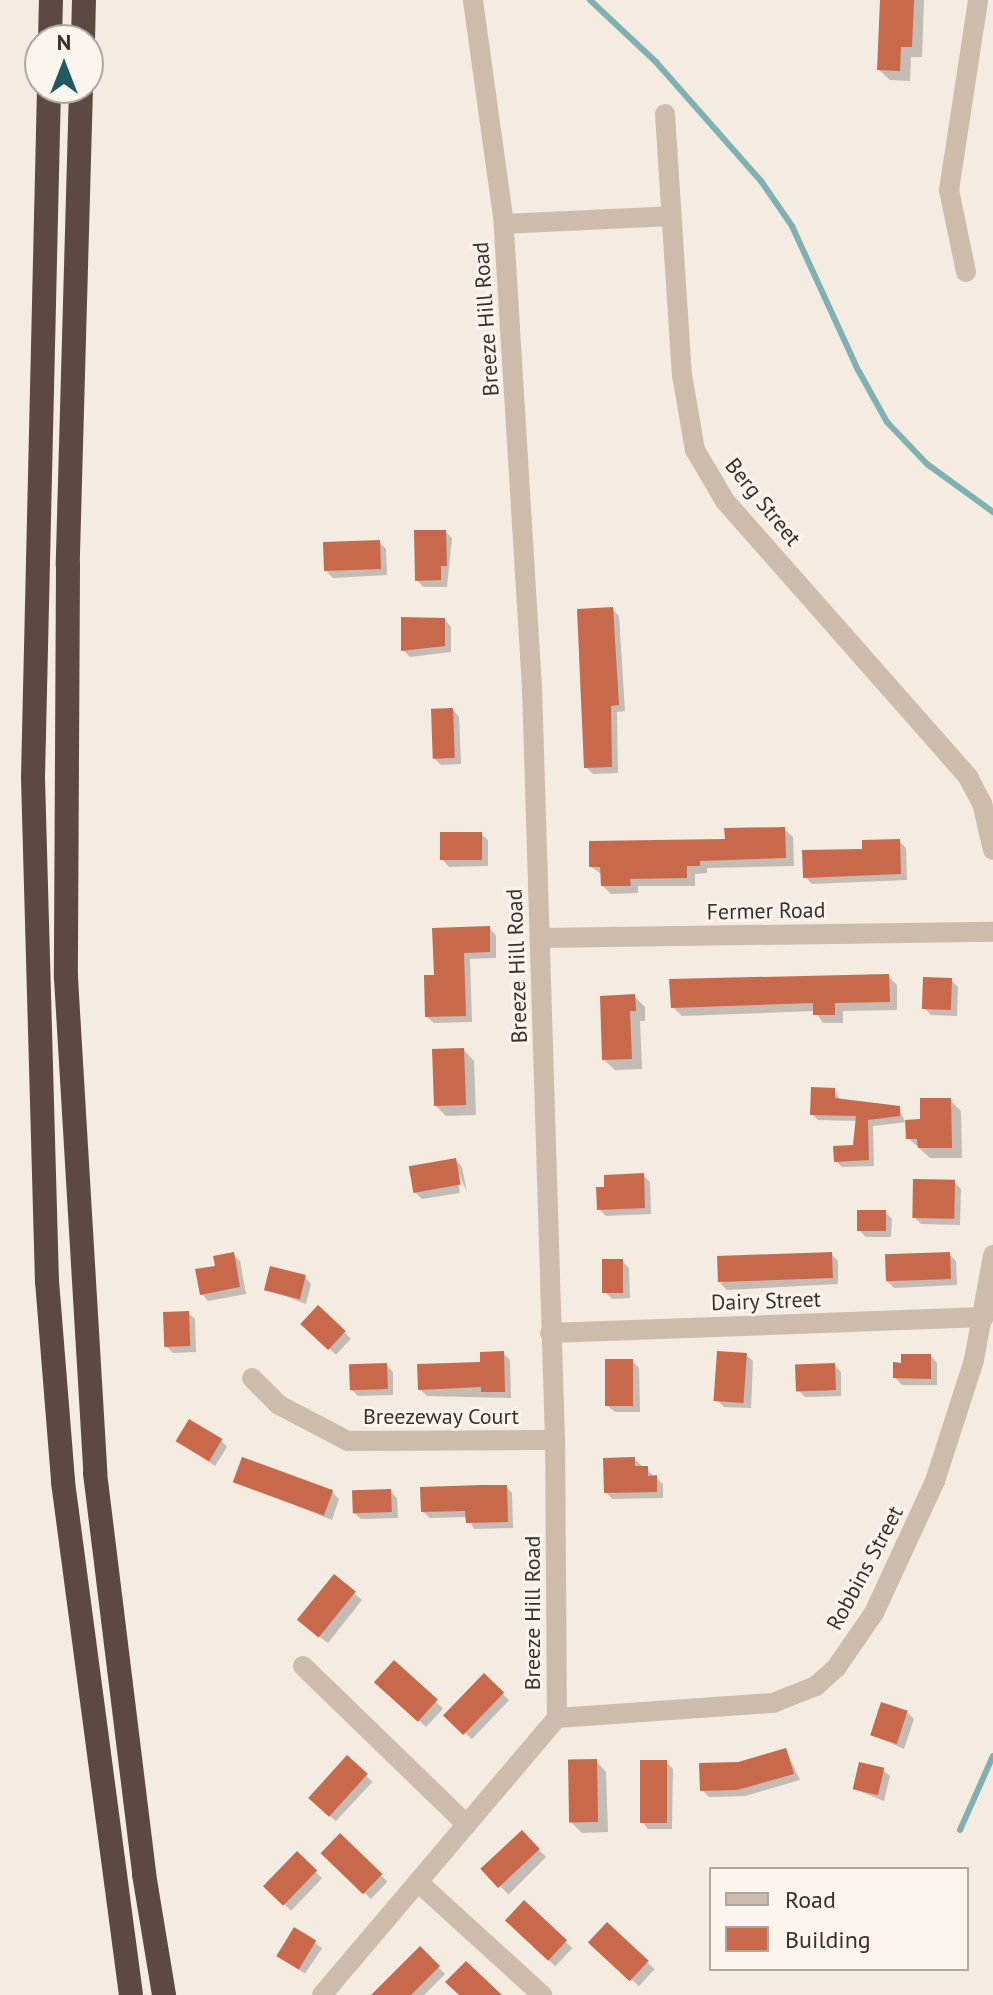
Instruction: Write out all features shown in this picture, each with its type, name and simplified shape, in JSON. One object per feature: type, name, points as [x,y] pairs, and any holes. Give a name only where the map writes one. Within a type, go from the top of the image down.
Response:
[{"type":"highway","points":[[50,24],[51,0]]},
{"type":"highway","points":[[83,24],[84,0]]},
{"type":"highway","points":[[49,104],[33,778],[47,1281],[65,1498],[131,1995]]},
{"type":"highway","points":[[81,104],[68,565],[66,978],[95,1473],[144,1874],[164,1995]]},
{"type":"street","name":"Breeze Hill Road","points":[[322,1995],[557,1718],[555,1440],[532,688],[504,224],[473,0]]},
{"type":"street","points":[[966,272],[949,190],[978,0]]},
{"type":"street","name":"Berg Street","points":[[665,114],[684,402],[705,470],[725,501],[968,777],[982,803],[993,850]]},
{"type":"street","points":[[504,224],[671,216]]},
{"type":"street","name":"Fermer Road","points":[[540,938],[993,932]]},
{"type":"street","name":"Robbins Street","points":[[557,1718],[773,1703],[826,1677],[874,1613],[935,1481],[957,1422],[984,1317],[993,1255]]},
{"type":"street","name":"Dairy Street","points":[[550,1333],[984,1317]]},
{"type":"street","name":"Breezeway Court","points":[[252,1378],[290,1413],[348,1441],[555,1440]]},
{"type":"street","points":[[303,1666],[467,1825]]},
{"type":"street","points":[[418,1882],[542,1995]]},
{"type":"building","points":[[880,0],[914,0],[912,47],[901,47],[900,71],[877,70]]},
{"type":"building","points":[[414,530],[446,530],[447,566],[441,566],[441,580],[415,581]]},
{"type":"building","points":[[380,540],[381,569],[324,571],[323,542]]},
{"type":"building","points":[[613,607],[619,705],[611,706],[612,767],[584,768],[577,609]]},
{"type":"building","points":[[401,617],[445,618],[445,646],[401,651]]},
{"type":"building","points":[[453,708],[455,758],[433,759],[431,709]]},
{"type":"building","points":[[785,827],[786,858],[700,861],[700,866],[687,866],[687,878],[630,879],[631,886],[601,886],[600,867],[589,867],[589,841],[725,839],[724,828]]},
{"type":"building","points":[[440,832],[482,832],[482,860],[440,860]]},
{"type":"building","points":[[900,839],[901,874],[803,878],[802,850],[862,849],[862,840]]},
{"type":"building","points":[[490,926],[490,952],[464,953],[466,1016],[425,1017],[424,975],[434,975],[432,928]]},
{"type":"building","points":[[889,974],[890,1002],[835,1003],[835,1015],[813,1015],[813,1003],[671,1008],[669,979]]},
{"type":"building","points":[[923,977],[952,978],[951,1010],[922,1009]]},
{"type":"building","points":[[635,994],[636,1011],[630,1011],[632,1059],[602,1060],[600,996]]},
{"type":"building","points":[[464,1048],[466,1105],[434,1106],[432,1049]]},
{"type":"building","points":[[811,1087],[835,1088],[835,1098],[900,1106],[900,1116],[868,1120],[869,1160],[834,1162],[833,1146],[853,1145],[856,1116],[810,1115]]},
{"type":"building","points":[[920,1098],[951,1098],[952,1148],[918,1148],[917,1139],[906,1139],[905,1120],[920,1119]]},
{"type":"building","points":[[456,1158],[461,1185],[413,1193],[409,1166]]},
{"type":"building","points":[[644,1173],[645,1208],[597,1210],[596,1187],[604,1187],[604,1175]]},
{"type":"building","points":[[913,1179],[955,1180],[954,1219],[912,1218]]},
{"type":"building","points":[[857,1210],[886,1210],[886,1231],[857,1231]]},
{"type":"building","points":[[234,1252],[240,1287],[200,1295],[195,1269],[215,1266],[213,1256]]},
{"type":"building","points":[[832,1252],[833,1278],[718,1282],[717,1256]]},
{"type":"building","points":[[950,1252],[951,1279],[886,1281],[885,1254]]},
{"type":"building","points":[[602,1259],[623,1259],[623,1293],[602,1293]]},
{"type":"building","points":[[270,1266],[306,1275],[300,1299],[264,1290]]},
{"type":"building","points":[[318,1305],[346,1331],[328,1350],[300,1324]]},
{"type":"building","points":[[189,1311],[190,1346],[164,1347],[163,1312]]},
{"type":"building","points":[[504,1351],[505,1392],[481,1392],[481,1387],[418,1390],[417,1364],[480,1362],[480,1352]]},
{"type":"building","points":[[717,1351],[747,1353],[743,1403],[714,1401]]},
{"type":"building","points":[[901,1354],[931,1354],[931,1379],[893,1378],[893,1362],[901,1363]]},
{"type":"building","points":[[605,1359],[633,1359],[633,1406],[605,1406]]},
{"type":"building","points":[[387,1363],[388,1389],[350,1390],[349,1364]]},
{"type":"building","points":[[835,1363],[836,1390],[796,1391],[795,1364]]},
{"type":"building","points":[[189,1419],[222,1439],[209,1461],[176,1441]]},
{"type":"building","points":[[242,1457],[333,1490],[324,1516],[233,1482]]},
{"type":"building","points":[[635,1457],[635,1466],[648,1466],[648,1476],[657,1475],[657,1492],[604,1493],[603,1458]]},
{"type":"building","points":[[507,1485],[508,1522],[466,1523],[465,1511],[421,1512],[420,1487]]},
{"type":"building","points":[[391,1489],[392,1512],[353,1513],[352,1490]]},
{"type":"building","points":[[334,1574],[356,1592],[319,1637],[297,1620]]},
{"type":"building","points":[[394,1660],[438,1699],[418,1722],[374,1682]]},
{"type":"building","points":[[484,1673],[504,1692],[463,1735],[443,1715]]},
{"type":"building","points":[[881,1702],[908,1711],[897,1744],[870,1735]]},
{"type":"building","points":[[786,1748],[794,1774],[737,1790],[700,1791],[699,1763],[738,1762]]},
{"type":"building","points":[[347,1755],[368,1774],[329,1817],[308,1798]]},
{"type":"building","points":[[597,1759],[598,1822],[569,1822],[568,1760]]},
{"type":"building","points":[[640,1760],[667,1760],[667,1823],[640,1823]]},
{"type":"building","points":[[859,1762],[884,1768],[878,1795],[853,1789]]},
{"type":"building","points":[[522,1830],[540,1849],[498,1888],[480,1869]]},
{"type":"building","points":[[340,1833],[382,1874],[363,1894],[321,1853]]},
{"type":"building","points":[[297,1851],[317,1870],[283,1906],[263,1886]]},
{"type":"building","points":[[524,1900],[567,1940],[548,1961],[505,1920]]},
{"type":"building","points":[[607,1922],[649,1961],[630,1981],[588,1942]]},
{"type":"building","points":[[294,1927],[316,1940],[299,1970],[276,1956]]},
{"type":"building","points":[[420,1946],[440,1966],[411,1995],[371,1995]]},
{"type":"building","points":[[466,1961],[502,1995],[459,1995],[445,1982]]},
{"type":"waterway","points":[[590,0],[656,62],[761,181],[792,226],[857,368],[887,422],[927,464],[993,512]]},
{"type":"waterway","points":[[960,1830],[993,1756]]}]
